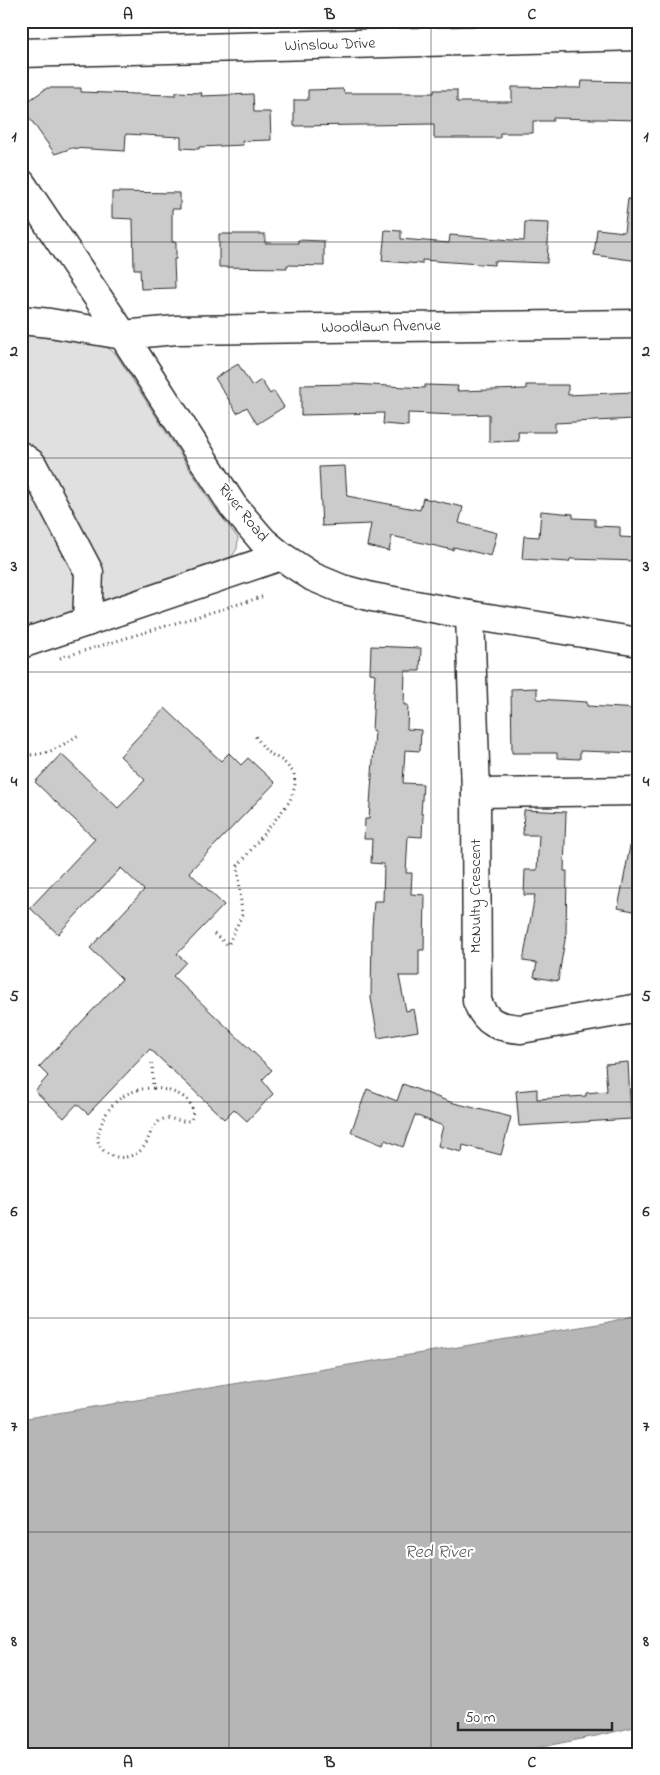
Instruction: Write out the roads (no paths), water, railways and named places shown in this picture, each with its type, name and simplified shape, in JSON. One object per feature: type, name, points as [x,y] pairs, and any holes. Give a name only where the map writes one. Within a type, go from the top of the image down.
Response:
[{"type":"street","name":"Winslow Drive","points":[[21,53],[639,36]]},
{"type":"street","name":"River Road","points":[[21,183],[123,335],[233,506],[247,524],[280,556],[313,577],[342,589],[372,597],[639,642]]},
{"type":"street","name":"Woodlawn Avenue","points":[[21,320],[123,335],[176,330],[639,324]]},
{"type":"street","points":[[21,456],[32,464],[89,572],[87,622]]},
{"type":"street","points":[[21,644],[280,556]]},
{"type":"street","name":"McNulty Crescent","points":[[470,615],[476,793],[477,1001],[482,1013],[491,1022],[505,1028],[521,1028],[639,1008]]},
{"type":"street","points":[[476,793],[639,791]]},
{"type":"water","name":"Red River","points":[[639,1315],[639,1726],[506,1754],[21,1754],[21,1419],[604,1323]]}]
